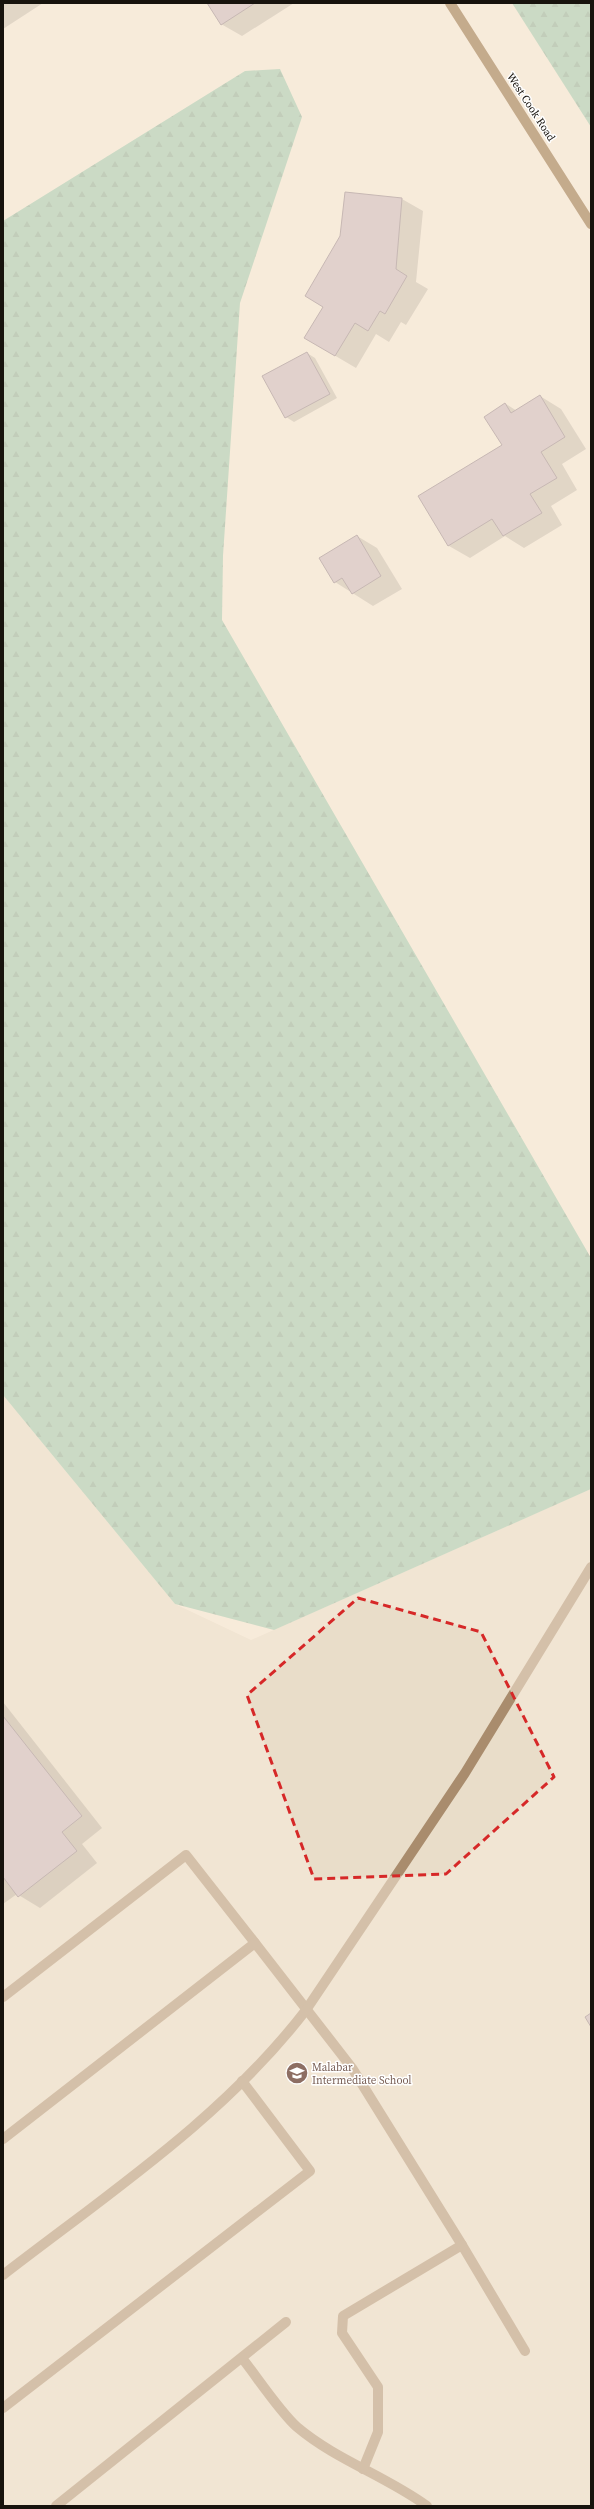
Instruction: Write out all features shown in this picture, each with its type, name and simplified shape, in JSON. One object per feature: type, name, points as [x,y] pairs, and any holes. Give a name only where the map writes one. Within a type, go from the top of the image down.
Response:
[{"type":"main road","name":"West Cook Road","points":[[450,3],[591,224]]},
{"type":"lane","points":[[3,2275],[209,2116],[281,2042],[306,2010],[465,1773],[591,1567]]},
{"type":"lane","points":[[3,1997],[186,1855],[352,2068],[462,2245],[525,2351]]},
{"type":"lane","points":[[3,2139],[255,1943]]},
{"type":"lane","points":[[3,2408],[310,2171],[242,2081]]},
{"type":"lane","points":[[363,2469],[378,2432],[378,2388],[342,2333],[343,2316],[462,2245]]},
{"type":"lane","points":[[56,2506],[286,2322]]},
{"type":"lane","points":[[242,2358],[297,2426],[341,2457],[407,2491],[427,2506]]},
{"type":"highlighted area","points":[[358,1598],[481,1632],[554,1777],[446,1874],[314,1879],[247,1695]]},
{"type":"shaded area","name":"Malabar Intermediate School","points":[[3,1395],[175,1604],[251,1640],[591,1489],[591,2506],[3,2506]]},
{"type":"green space","points":[[512,3],[591,3],[591,127]]},
{"type":"green space","points":[[280,69],[302,117],[240,303],[223,556],[222,620],[591,1258],[591,1489],[274,1630],[175,1604],[3,1395],[3,221],[245,71]]},
{"type":"building","points":[[207,3],[255,3],[221,25]]},
{"type":"building","points":[[345,192],[402,198],[396,269],[407,276],[385,314],[380,311],[368,331],[355,323],[335,356],[304,338],[323,307],[305,296],[340,236]]},
{"type":"building","points":[[307,352],[330,394],[285,418],[262,376]]},
{"type":"building","points":[[540,395],[565,437],[541,452],[557,478],[530,494],[542,513],[503,536],[492,519],[448,546],[418,496],[502,445],[484,417],[505,403],[511,413]]},
{"type":"building","points":[[357,535],[381,576],[352,594],[342,578],[334,583],[319,558]]},
{"type":"building","points":[[3,1716],[82,1816],[62,1832],[77,1851],[18,1897],[3,1877]]},
{"type":"building","points":[[591,2013],[591,2027],[585,2017]]},
{"type":"place","name":"Malabar Intermediate School","points":[[297,2073]]}]
